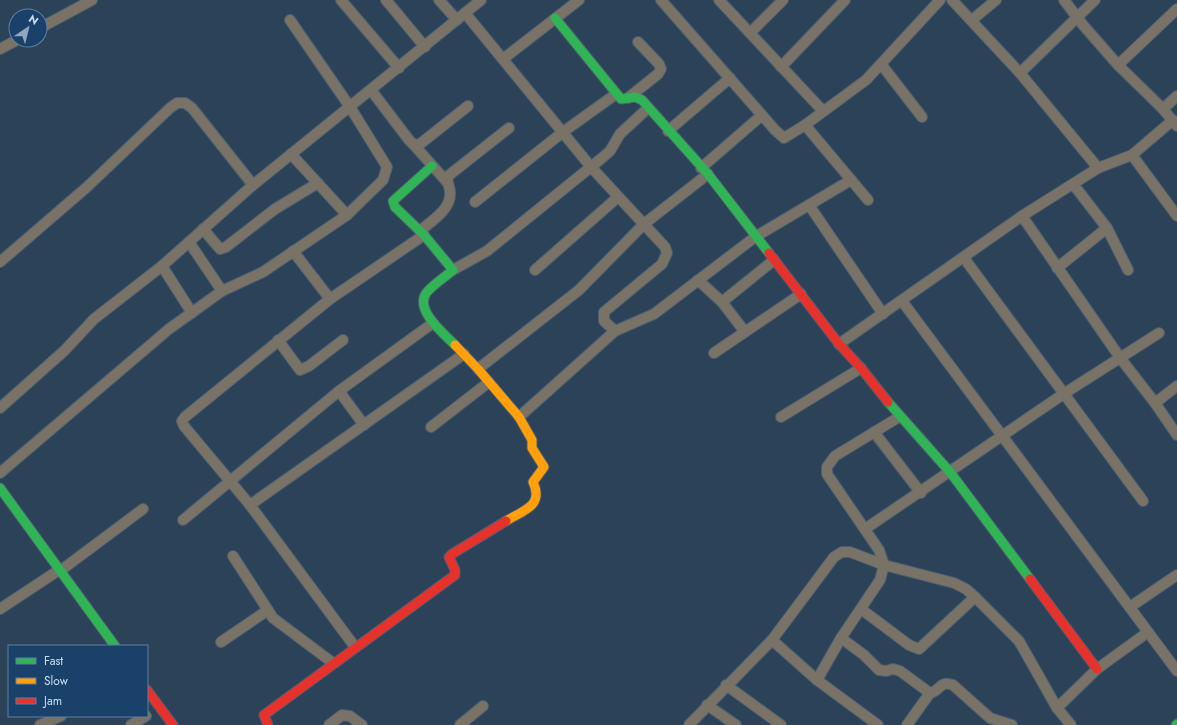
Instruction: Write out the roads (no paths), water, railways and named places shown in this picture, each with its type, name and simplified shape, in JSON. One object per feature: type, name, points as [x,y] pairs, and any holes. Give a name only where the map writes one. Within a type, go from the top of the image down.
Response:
[{"type":"street","points":[[48,24],[92,0]]},
{"type":"street","points":[[341,0],[399,68]]},
{"type":"street","points":[[386,0],[425,47]]},
{"type":"street","points":[[439,0],[457,20]]},
{"type":"street","points":[[0,408],[64,351],[94,319],[162,266],[253,185],[425,47],[481,0]]},
{"type":"street","points":[[503,59],[579,0]]},
{"type":"street","points":[[661,0],[784,138],[866,80],[940,0]]},
{"type":"street","points":[[720,0],[823,111]]},
{"type":"street","points":[[750,33],[783,0]]},
{"type":"street","points":[[781,67],[845,0]]},
{"type":"street","points":[[952,0],[1020,73],[1098,168]]},
{"type":"street","points":[[972,20],[996,0]]},
{"type":"street","points":[[839,344],[1022,216],[1098,168],[1132,155],[1175,123],[1163,109],[1118,65],[1083,25],[1064,0]]},
{"type":"street","points":[[1020,73],[1095,0]]},
{"type":"street","points":[[1118,65],[1177,9]]},
{"type":"street","points":[[465,13],[591,167],[662,242],[667,253],[662,264],[604,312],[604,321],[615,331]]},
{"type":"street","points":[[555,18],[616,94],[621,98],[635,97],[642,100],[704,171],[839,344],[861,368],[899,417],[950,472],[1097,669]]},
{"type":"street","points":[[0,473],[169,329],[222,291],[263,272],[347,215],[383,180],[387,168],[350,107],[290,20]]},
{"type":"street","points":[[628,98],[658,74],[661,69],[659,64],[638,42]]},
{"type":"street","points":[[881,64],[922,118]]},
{"type":"street","points":[[668,131],[730,78]]},
{"type":"street","points":[[355,647],[250,505],[184,426],[182,421],[278,340],[330,299],[422,233],[448,203],[451,195],[447,182],[409,140],[371,90]]},
{"type":"street","points":[[475,202],[563,132],[616,94]]},
{"type":"street","points":[[1163,109],[1177,96]]},
{"type":"street","points":[[0,262],[87,187],[147,128],[177,103],[185,103],[192,108],[253,185]]},
{"type":"street","points":[[414,145],[420,144],[468,106]]},
{"type":"street","points":[[268,725],[264,715],[455,575],[456,570],[449,561],[449,557],[452,554],[534,504],[539,493],[533,482],[542,472],[544,467],[532,448],[531,437],[519,417],[478,369],[433,324],[424,306],[424,297],[427,292],[452,270],[487,251],[610,151],[620,134],[648,108]]},
{"type":"street","points":[[478,369],[579,290],[644,224],[704,171],[762,115]]},
{"type":"street","points":[[804,125],[868,200]]},
{"type":"street","points":[[447,182],[453,171],[509,128]]},
{"type":"street","points":[[291,154],[347,215]]},
{"type":"street","points":[[1132,155],[1177,216]]},
{"type":"street","points":[[432,166],[393,201],[395,207],[422,233],[452,270]]},
{"type":"street","points":[[519,417],[615,331],[638,323],[654,314],[755,237],[851,180]]},
{"type":"street","points":[[203,229],[220,249],[226,247],[266,215],[318,183]]},
{"type":"street","points":[[1073,184],[1107,228],[1128,270]]},
{"type":"street","points":[[535,270],[618,197]]},
{"type":"street","points":[[809,204],[883,314]]},
{"type":"street","points":[[1022,216],[1120,359],[1155,403],[1177,435]]},
{"type":"street","points":[[1057,268],[1107,228]]},
{"type":"street","points":[[189,242],[222,291]]},
{"type":"street","points":[[293,251],[330,299]]},
{"type":"street","points":[[964,258],[1143,501]]},
{"type":"street","points":[[722,302],[774,260]]},
{"type":"street","points":[[162,266],[192,313]]},
{"type":"street","points":[[698,280],[722,302],[745,332]]},
{"type":"street","points":[[714,353],[801,294]]},
{"type":"street","points":[[902,301],[1177,671]]},
{"type":"street","points":[[183,520],[339,391],[433,324]]},
{"type":"street","points":[[865,529],[921,493],[1065,394],[1159,333]]},
{"type":"street","points":[[278,340],[300,370],[309,366],[343,340]]},
{"type":"street","points":[[250,505],[464,354]]},
{"type":"street","points":[[782,417],[861,368]]},
{"type":"street","points":[[431,426],[489,382]]},
{"type":"street","points":[[1155,403],[1177,386]]},
{"type":"street","points":[[339,391],[364,425]]},
{"type":"street","points":[[817,680],[841,638],[880,580],[884,565],[878,550],[865,529],[827,474],[827,467],[835,456],[899,417]]},
{"type":"street","points":[[874,432],[921,493]]},
{"type":"street","points":[[0,488],[114,645]]},
{"type":"street","points":[[0,609],[59,570],[143,508]]},
{"type":"street","points":[[689,725],[726,685],[772,640],[834,557],[842,552],[850,552],[884,565],[954,583],[976,596],[1019,641],[1057,708],[1070,725]]},
{"type":"street","points":[[233,556],[273,618],[333,663]]},
{"type":"street","points":[[1130,607],[1177,575]]},
{"type":"street","points":[[861,609],[909,645],[919,649],[924,646],[976,596]]},
{"type":"street","points":[[221,642],[268,610]]},
{"type":"street","points":[[1057,708],[1097,669],[1148,632]]},
{"type":"street","points":[[841,638],[864,655],[879,670],[886,671],[893,669],[900,671],[930,693]]},
{"type":"street","points":[[772,640],[817,680],[878,725]]},
{"type":"street","points":[[907,725],[930,693],[934,692],[942,684],[947,683],[953,684],[990,718],[1012,725]]},
{"type":"street","points":[[726,685],[781,725]]},
{"type":"street","points":[[148,691],[172,725]]},
{"type":"street","points":[[707,705],[736,725]]},
{"type":"street","points":[[460,725],[483,706]]},
{"type":"street","points":[[148,715],[160,707]]},
{"type":"street","points":[[329,725],[342,715],[350,716],[362,725]]},
{"type":"street","points":[[40,725],[59,717]]},
{"type":"street","points":[[131,725],[144,717]]}]
